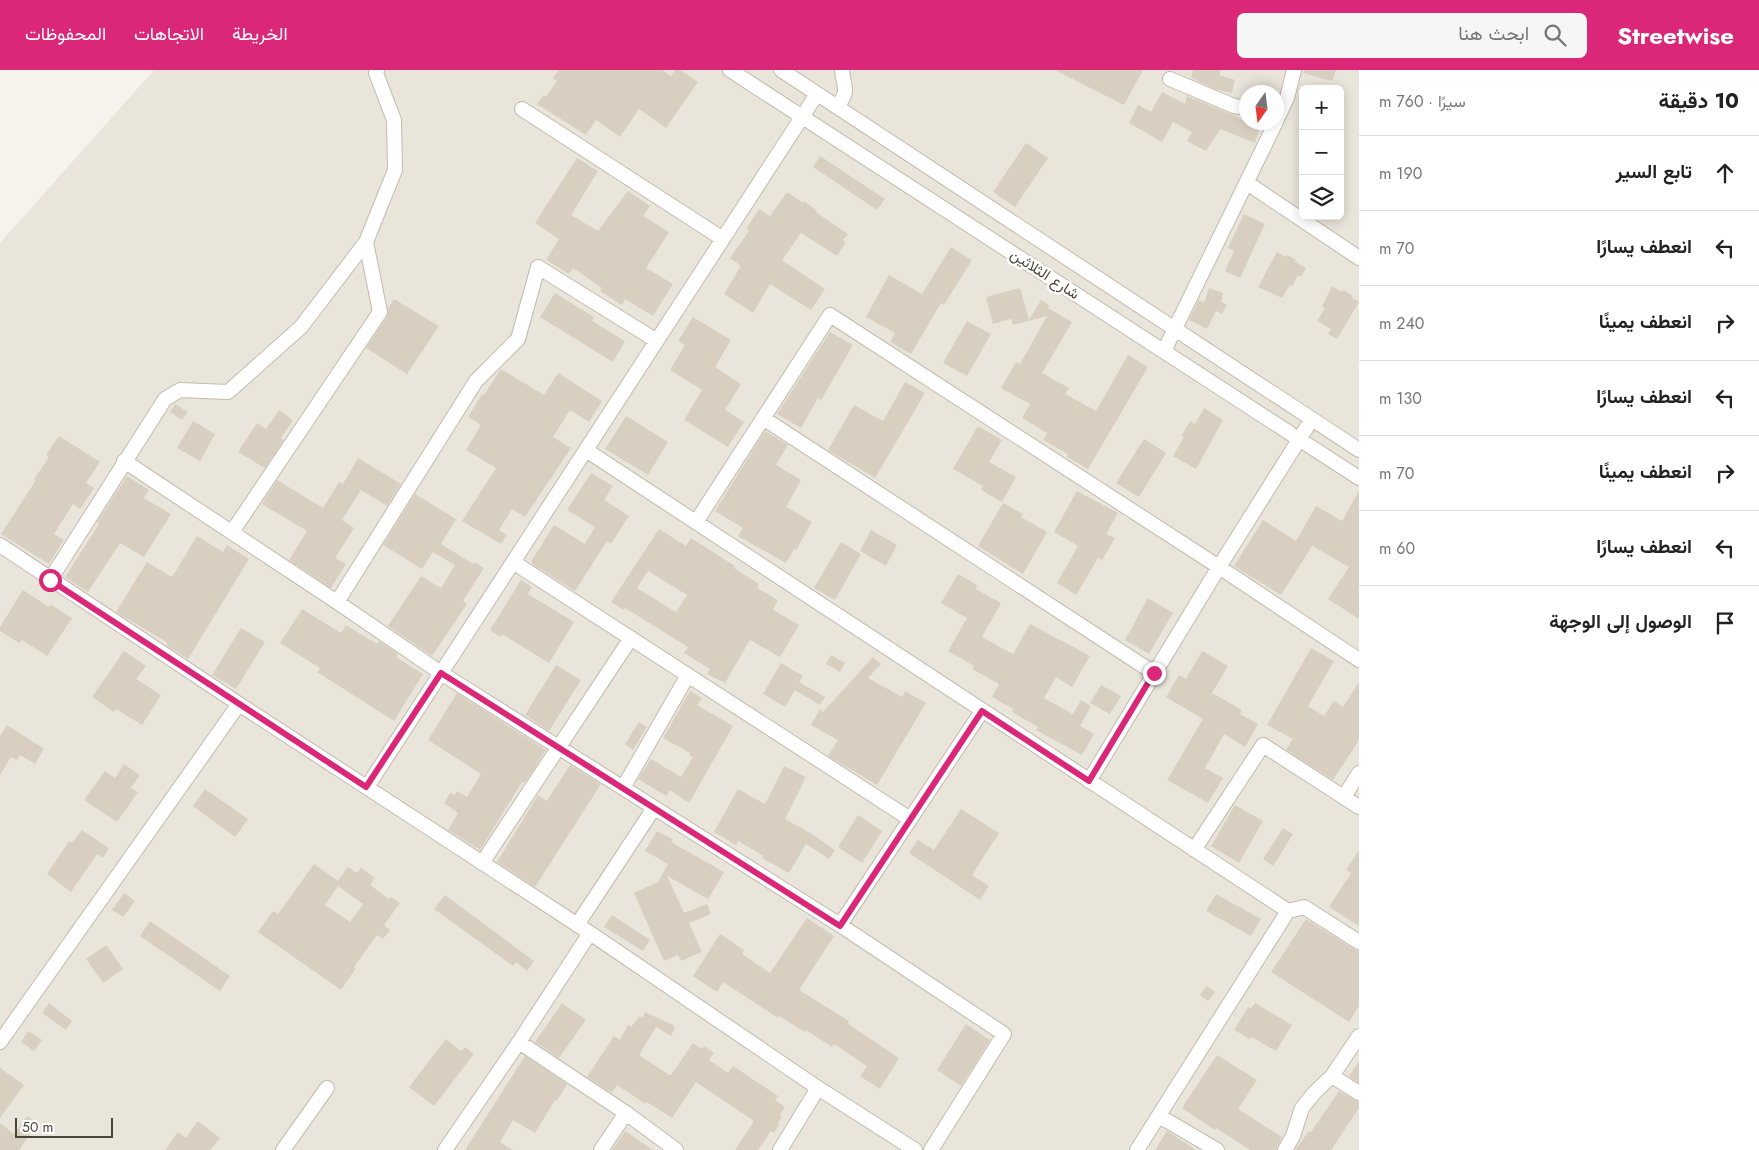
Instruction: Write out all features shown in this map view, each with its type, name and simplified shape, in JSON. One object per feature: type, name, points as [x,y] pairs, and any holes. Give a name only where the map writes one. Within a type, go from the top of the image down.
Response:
[{"type":"street","points":[[50,580],[164,400],[180,390],[228,392],[301,327],[366,242],[395,170],[394,120],[376,73],[377,70]]},
{"type":"street","name":"شارع الثلاثين","points":[[730,70],[1359,478]]},
{"type":"street","name":"شارع الثلاثين","points":[[781,70],[1359,450]]},
{"type":"street","points":[[837,107],[845,96],[842,70]]},
{"type":"street","points":[[1284,104],[1294,70]]},
{"type":"street","points":[[1170,79],[1239,107]]},
{"type":"street","points":[[366,787],[817,94]]},
{"type":"street","points":[[522,109],[723,239]]},
{"type":"street","points":[[1164,351],[1247,184],[1271,130]]},
{"type":"street","points":[[1247,184],[1359,258]]},
{"type":"street","points":[[232,532],[380,312],[366,242]]},
{"type":"street","points":[[337,602],[476,381],[518,338],[538,267],[657,341]]},
{"type":"street","points":[[696,522],[830,315],[1359,660]]},
{"type":"street","points":[[763,418],[1154,673]]},
{"type":"street","points":[[1089,781],[1219,567],[1312,419]]},
{"type":"street","points":[[586,450],[1288,911]]},
{"type":"street","points":[[124,461],[441,673],[840,926],[1004,1034],[931,1150]]},
{"type":"street","points":[[0,545],[239,704],[590,932],[818,1088],[916,1150]]},
{"type":"street","points":[[513,562],[910,819]]},
{"type":"street","points":[[482,863],[631,638]]},
{"type":"street","points":[[623,788],[688,675]]},
{"type":"street","points":[[0,1042],[239,704]]},
{"type":"street","points":[[840,926],[982,711]]},
{"type":"street","points":[[1194,850],[1263,745],[1359,808]]},
{"type":"street","points":[[1344,797],[1359,773]]},
{"type":"street","points":[[577,924],[654,808]]},
{"type":"street","points":[[1137,1150],[1288,911],[1304,907],[1359,942]]},
{"type":"street","points":[[445,1150],[520,1042],[590,932]]},
{"type":"street","points":[[1285,1150],[1293,1136],[1302,1108],[1332,1076],[1359,1036]]},
{"type":"street","points":[[520,1042],[626,1113],[676,1150]]},
{"type":"street","points":[[1332,1076],[1359,1093]]},
{"type":"street","points":[[283,1150],[327,1088]]},
{"type":"street","points":[[780,1150],[818,1088]]},
{"type":"street","points":[[601,1150],[626,1113]]},
{"type":"street","points":[[1159,1116],[1217,1150]]},
{"type":"shaded area","points":[[154,70],[1359,70],[1359,1150],[0,1150],[0,243]]},
{"type":"building","points":[[559,70],[662,70],[671,76],[675,70],[680,70],[698,82],[666,128],[639,109],[620,137],[596,120],[586,135],[537,104],[543,95],[546,97],[557,81],[553,78]]},
{"type":"building","points":[[1055,70],[1143,70],[1124,105]]},
{"type":"building","points":[[1193,70],[1221,70],[1219,75],[1235,80],[1232,93],[1215,89],[1191,78]]},
{"type":"building","points":[[1304,70],[1336,70],[1332,81],[1303,73]]},
{"type":"building","points":[[1162,92],[1185,104],[1187,96],[1239,118],[1239,130],[1259,130],[1255,143],[1220,129],[1206,151],[1187,141],[1192,132],[1173,122],[1162,142],[1129,123],[1138,105],[1151,112]]},
{"type":"building","points":[[1026,143],[1048,158],[1015,207],[993,192]]},
{"type":"building","points":[[820,156],[885,199],[877,210],[813,167]]},
{"type":"building","points":[[577,158],[598,171],[571,215],[598,231],[628,191],[650,206],[643,216],[669,232],[646,268],[673,284],[653,316],[625,299],[622,305],[600,291],[602,288],[573,268],[569,274],[546,260],[559,239],[535,223]]},
{"type":"building","points":[[787,192],[803,203],[804,201],[816,210],[817,213],[848,234],[843,240],[846,242],[837,256],[801,233],[782,260],[825,289],[811,310],[770,284],[753,313],[724,294],[741,266],[730,258],[749,231],[746,229],[759,209],[770,216]]},
{"type":"building","points":[[1244,214],[1265,224],[1240,278],[1226,272],[1226,268],[1234,251],[1228,248]]},
{"type":"building","points":[[951,247],[972,260],[944,305],[941,303],[911,354],[890,342],[895,333],[866,317],[889,275],[922,294]]},
{"type":"building","points":[[1277,252],[1286,257],[1287,255],[1306,268],[1301,277],[1298,275],[1292,286],[1290,285],[1282,298],[1258,287]]},
{"type":"building","points":[[1332,286],[1352,295],[1351,297],[1359,302],[1337,339],[1328,334],[1331,329],[1317,321],[1325,308],[1322,306]]},
{"type":"building","points":[[1020,288],[1029,320],[1041,300],[1049,305],[1048,308],[1072,322],[1042,373],[1069,388],[1065,394],[1096,411],[1128,355],[1148,367],[1088,469],[1067,457],[1068,454],[1043,440],[1047,433],[1022,418],[1030,404],[1001,388],[1016,362],[1020,364],[1047,316],[1013,325],[1011,319],[993,324],[986,297]]},
{"type":"building","points":[[1209,288],[1223,293],[1221,302],[1227,305],[1222,314],[1216,311],[1207,329],[1189,320],[1199,300],[1204,303]]},
{"type":"building","points":[[555,293],[594,317],[592,321],[625,341],[613,362],[540,317]]},
{"type":"building","points":[[394,299],[439,326],[407,374],[366,348],[387,317],[388,308]]},
{"type":"building","points":[[693,317],[731,340],[715,367],[741,384],[725,410],[744,422],[728,447],[684,420],[702,390],[670,370],[685,345],[678,341]]},
{"type":"building","points":[[967,321],[991,334],[967,376],[943,363]]},
{"type":"building","points":[[830,332],[853,345],[821,400],[818,398],[801,428],[777,414]]},
{"type":"building","points":[[501,369],[544,395],[558,373],[602,401],[589,422],[570,410],[553,437],[571,448],[525,517],[512,509],[499,530],[507,535],[501,544],[462,521],[496,468],[466,450],[481,425],[468,417]]},
{"type":"building","points":[[905,382],[925,393],[875,478],[828,450],[854,405],[883,421]]},
{"type":"building","points":[[175,404],[188,412],[182,420],[170,412]]},
{"type":"building","points":[[1204,408],[1223,420],[1196,469],[1173,456],[1184,437],[1181,436],[1190,421],[1195,424]]},
{"type":"building","points":[[279,410],[293,420],[281,438],[284,440],[265,468],[238,452],[257,423],[266,429]]},
{"type":"building","points":[[626,416],[668,442],[648,475],[605,449]]},
{"type":"building","points":[[193,421],[215,434],[200,461],[177,448]]},
{"type":"building","points":[[978,426],[1002,440],[989,462],[1016,477],[1002,502],[981,490],[983,486],[953,469]]},
{"type":"building","points":[[765,431],[788,445],[776,465],[801,480],[786,507],[812,522],[786,563],[738,536],[743,528],[715,511]]},
{"type":"building","points":[[59,436],[100,462],[86,483],[94,488],[80,509],[73,504],[54,534],[64,540],[49,564],[1,534],[36,480],[34,479],[49,457],[46,455]]},
{"type":"building","points":[[1144,439],[1166,453],[1139,497],[1116,483]]},
{"type":"building","points":[[358,458],[401,484],[387,506],[361,490],[342,520],[354,528],[335,558],[346,564],[331,588],[289,560],[307,531],[262,504],[277,480],[323,508],[339,482],[343,484]]},
{"type":"building","points":[[591,473],[613,486],[604,500],[629,516],[611,544],[607,541],[575,591],[532,564],[532,560],[554,525],[585,544],[595,527],[567,510]]},
{"type":"building","points":[[127,476],[149,490],[144,498],[171,514],[144,557],[120,543],[88,592],[65,577],[99,524],[97,522]]},
{"type":"building","points":[[1077,491],[1118,513],[1106,534],[1115,538],[1102,560],[1098,558],[1076,595],[1057,583],[1078,546],[1054,532]]},
{"type":"building","points":[[1359,491],[1359,619],[1328,599],[1349,567],[1312,546],[1281,595],[1234,566],[1263,520],[1296,541],[1316,506],[1342,521]]},
{"type":"building","points":[[415,494],[456,519],[441,544],[473,564],[474,562],[484,568],[463,601],[467,604],[432,656],[388,626],[421,576],[441,588],[455,565],[433,552],[422,569],[383,545]]},
{"type":"building","points":[[1003,503],[1023,514],[1021,517],[1047,532],[1023,574],[978,546]]},
{"type":"building","points":[[659,529],[686,546],[691,538],[735,566],[734,568],[759,584],[757,588],[778,600],[773,610],[799,625],[780,657],[750,640],[725,683],[707,674],[710,669],[684,653],[688,647],[625,608],[624,610],[611,602]],"holes":[[[648,571],[687,595],[676,612],[637,588]]]},
{"type":"building","points":[[871,530],[897,545],[886,566],[860,551]]},
{"type":"building","points":[[197,536],[223,552],[227,545],[249,559],[188,659],[166,645],[168,643],[116,612],[147,562],[172,577]]},
{"type":"building","points":[[841,542],[861,554],[835,600],[814,588]]},
{"type":"building","points":[[958,574],[977,585],[976,589],[1001,603],[982,637],[1013,654],[1030,624],[1090,656],[1072,687],[1056,677],[1044,698],[1073,714],[1081,700],[1091,706],[1080,726],[1094,734],[1082,755],[1036,730],[1038,727],[1012,712],[1013,709],[992,697],[999,684],[972,669],[974,666],[948,651],[967,618],[941,603]]},
{"type":"building","points":[[521,580],[532,587],[528,594],[574,622],[549,663],[502,634],[500,637],[490,630]]},
{"type":"building","points":[[23,590],[49,607],[50,604],[72,618],[47,656],[22,640],[19,643],[0,631],[0,627]]},
{"type":"building","points":[[1148,598],[1173,613],[1149,654],[1125,640]]},
{"type":"building","points":[[302,609],[341,633],[346,625],[377,644],[379,641],[398,654],[396,657],[423,674],[394,721],[317,672],[320,668],[280,643]]},
{"type":"building","points":[[241,628],[265,642],[236,689],[212,675]]},
{"type":"building","points":[[1311,648],[1334,661],[1308,706],[1324,716],[1334,701],[1343,707],[1359,682],[1359,740],[1333,780],[1286,750],[1293,739],[1267,725]]},
{"type":"building","points":[[124,651],[146,666],[136,679],[161,695],[142,725],[116,709],[114,712],[92,697]]},
{"type":"building","points":[[1202,651],[1228,666],[1212,693],[1242,710],[1240,714],[1258,724],[1245,747],[1224,734],[1205,768],[1223,778],[1208,803],[1167,780],[1203,719],[1166,697],[1179,675],[1186,679]]},
{"type":"building","points":[[831,655],[845,663],[840,672],[826,664]]},
{"type":"building","points":[[873,657],[881,664],[868,678],[902,697],[905,691],[926,703],[877,785],[828,756],[838,740],[811,725],[820,709],[823,712]]},
{"type":"building","points":[[781,663],[803,676],[799,682],[825,697],[820,705],[795,690],[785,707],[763,694]]},
{"type":"building","points":[[556,665],[581,680],[549,731],[525,715]]},
{"type":"building","points":[[1101,685],[1121,696],[1110,714],[1090,703]]},
{"type":"building","points":[[690,691],[702,698],[697,705],[733,726],[689,803],[670,790],[666,796],[638,779],[651,759],[681,777],[693,757],[689,755],[690,753],[663,738]]},
{"type":"building","points":[[457,693],[546,750],[525,783],[522,782],[480,850],[448,830],[458,813],[444,803],[450,793],[455,795],[457,791],[467,797],[481,774],[428,740]]},
{"type":"building","points":[[639,722],[647,727],[633,750],[625,744]]},
{"type":"building","points":[[7,725],[44,749],[35,764],[20,755],[17,760],[11,757],[0,775],[0,736]]},
{"type":"building","points":[[124,764],[140,775],[131,788],[138,792],[117,822],[84,800],[105,771],[115,778]]},
{"type":"building","points":[[570,765],[601,784],[535,887],[497,862],[538,795],[547,801]]},
{"type":"building","points":[[784,766],[806,777],[785,819],[835,850],[829,859],[806,844],[789,873],[762,858],[764,856],[738,841],[736,845],[714,832],[738,789],[765,804]]},
{"type":"building","points":[[205,789],[248,819],[235,837],[193,806]]},
{"type":"building","points":[[1235,805],[1263,821],[1239,863],[1211,846]]},
{"type":"building","points":[[961,809],[999,833],[972,875],[989,886],[980,900],[909,853],[918,840],[934,850]]},
{"type":"building","points":[[858,815],[882,831],[862,863],[838,847]]},
{"type":"building","points":[[1283,828],[1293,834],[1273,866],[1263,859]]},
{"type":"building","points":[[82,830],[109,848],[103,858],[97,854],[71,892],[47,874],[69,841],[72,843]]},
{"type":"building","points":[[657,831],[673,839],[671,842],[724,872],[708,899],[667,876],[684,913],[707,904],[711,914],[689,923],[702,952],[681,961],[678,955],[664,961],[634,893],[658,882],[668,864],[645,851]]},
{"type":"building","points":[[1359,850],[1359,926],[1329,907],[1351,873],[1346,870]]},
{"type":"building","points":[[314,864],[338,881],[348,867],[357,873],[361,868],[375,878],[370,885],[389,899],[391,897],[400,903],[384,925],[390,930],[383,939],[377,935],[354,967],[356,968],[341,990],[258,932],[273,911],[278,914]],"holes":[[[338,886],[363,904],[350,922],[325,905]]]},
{"type":"building","points":[[124,893],[135,901],[123,917],[112,910]]},
{"type":"building","points":[[1216,894],[1261,919],[1251,936],[1206,911]]},
{"type":"building","points":[[445,895],[534,961],[527,971],[516,962],[513,966],[434,909]]},
{"type":"building","points":[[612,915],[650,940],[643,951],[604,927]]},
{"type":"building","points":[[807,918],[834,936],[799,990],[849,1021],[848,1024],[899,1058],[880,1089],[860,1076],[867,1066],[834,1044],[832,1047],[806,1030],[805,1032],[779,1016],[778,1018],[723,982],[717,992],[693,976],[720,934],[744,950],[742,954],[770,973]]},
{"type":"building","points":[[1306,919],[1359,951],[1359,1006],[1349,1022],[1271,972]]},
{"type":"building","points":[[150,921],[230,976],[220,991],[140,936]]},
{"type":"building","points":[[106,945],[123,969],[103,983],[86,959]]},
{"type":"building","points":[[1207,986],[1215,992],[1208,1001],[1200,995]]},
{"type":"building","points":[[49,1003],[72,1021],[66,1030],[42,1013]]},
{"type":"building","points":[[562,1003],[586,1020],[559,1058],[535,1042]]},
{"type":"building","points":[[1255,1003],[1292,1025],[1276,1051],[1252,1037],[1250,1039],[1234,1030],[1248,1007],[1251,1009]]},
{"type":"building","points":[[645,1012],[673,1025],[675,1028],[671,1036],[656,1027],[639,1055],[669,1075],[671,1075],[693,1043],[702,1049],[704,1046],[714,1053],[709,1060],[728,1073],[733,1066],[778,1096],[775,1100],[785,1107],[780,1115],[782,1116],[778,1123],[779,1125],[774,1133],[771,1131],[758,1150],[735,1150],[754,1121],[696,1082],[672,1118],[617,1085],[612,1093],[587,1077],[614,1036],[620,1040],[628,1025],[631,1027],[640,1016],[642,1018]]},
{"type":"building","points":[[966,1024],[990,1040],[961,1086],[937,1070]]},
{"type":"building","points":[[28,1031],[42,1040],[34,1051],[21,1042]]},
{"type":"building","points":[[446,1039],[461,1051],[465,1047],[474,1054],[434,1106],[409,1087]]},
{"type":"building","points":[[1217,1055],[1257,1080],[1238,1109],[1282,1137],[1276,1150],[1250,1150],[1182,1108]]},
{"type":"building","points":[[525,1056],[567,1084],[557,1101],[555,1100],[535,1133],[513,1120],[500,1142],[513,1150],[465,1150]]},
{"type":"building","points":[[1359,1061],[1359,1083],[1349,1076]]},
{"type":"building","points":[[0,1068],[24,1085],[0,1118]]},
{"type":"building","points":[[1339,1091],[1359,1102],[1359,1108],[1331,1150],[1295,1150],[1309,1131],[1311,1132]]},
{"type":"building","points":[[27,1116],[37,1123],[19,1150],[0,1150],[0,1123],[14,1134]]},
{"type":"building","points":[[198,1121],[220,1138],[210,1150],[165,1150],[178,1132],[186,1138]]},
{"type":"building","points":[[625,1131],[653,1150],[612,1150]]},
{"type":"building","points":[[1167,1131],[1196,1150],[1155,1150]]},
{"type":"route","points":[[50,580],[366,787],[441,673],[840,926],[982,711],[1089,781],[1154,673]]}]
